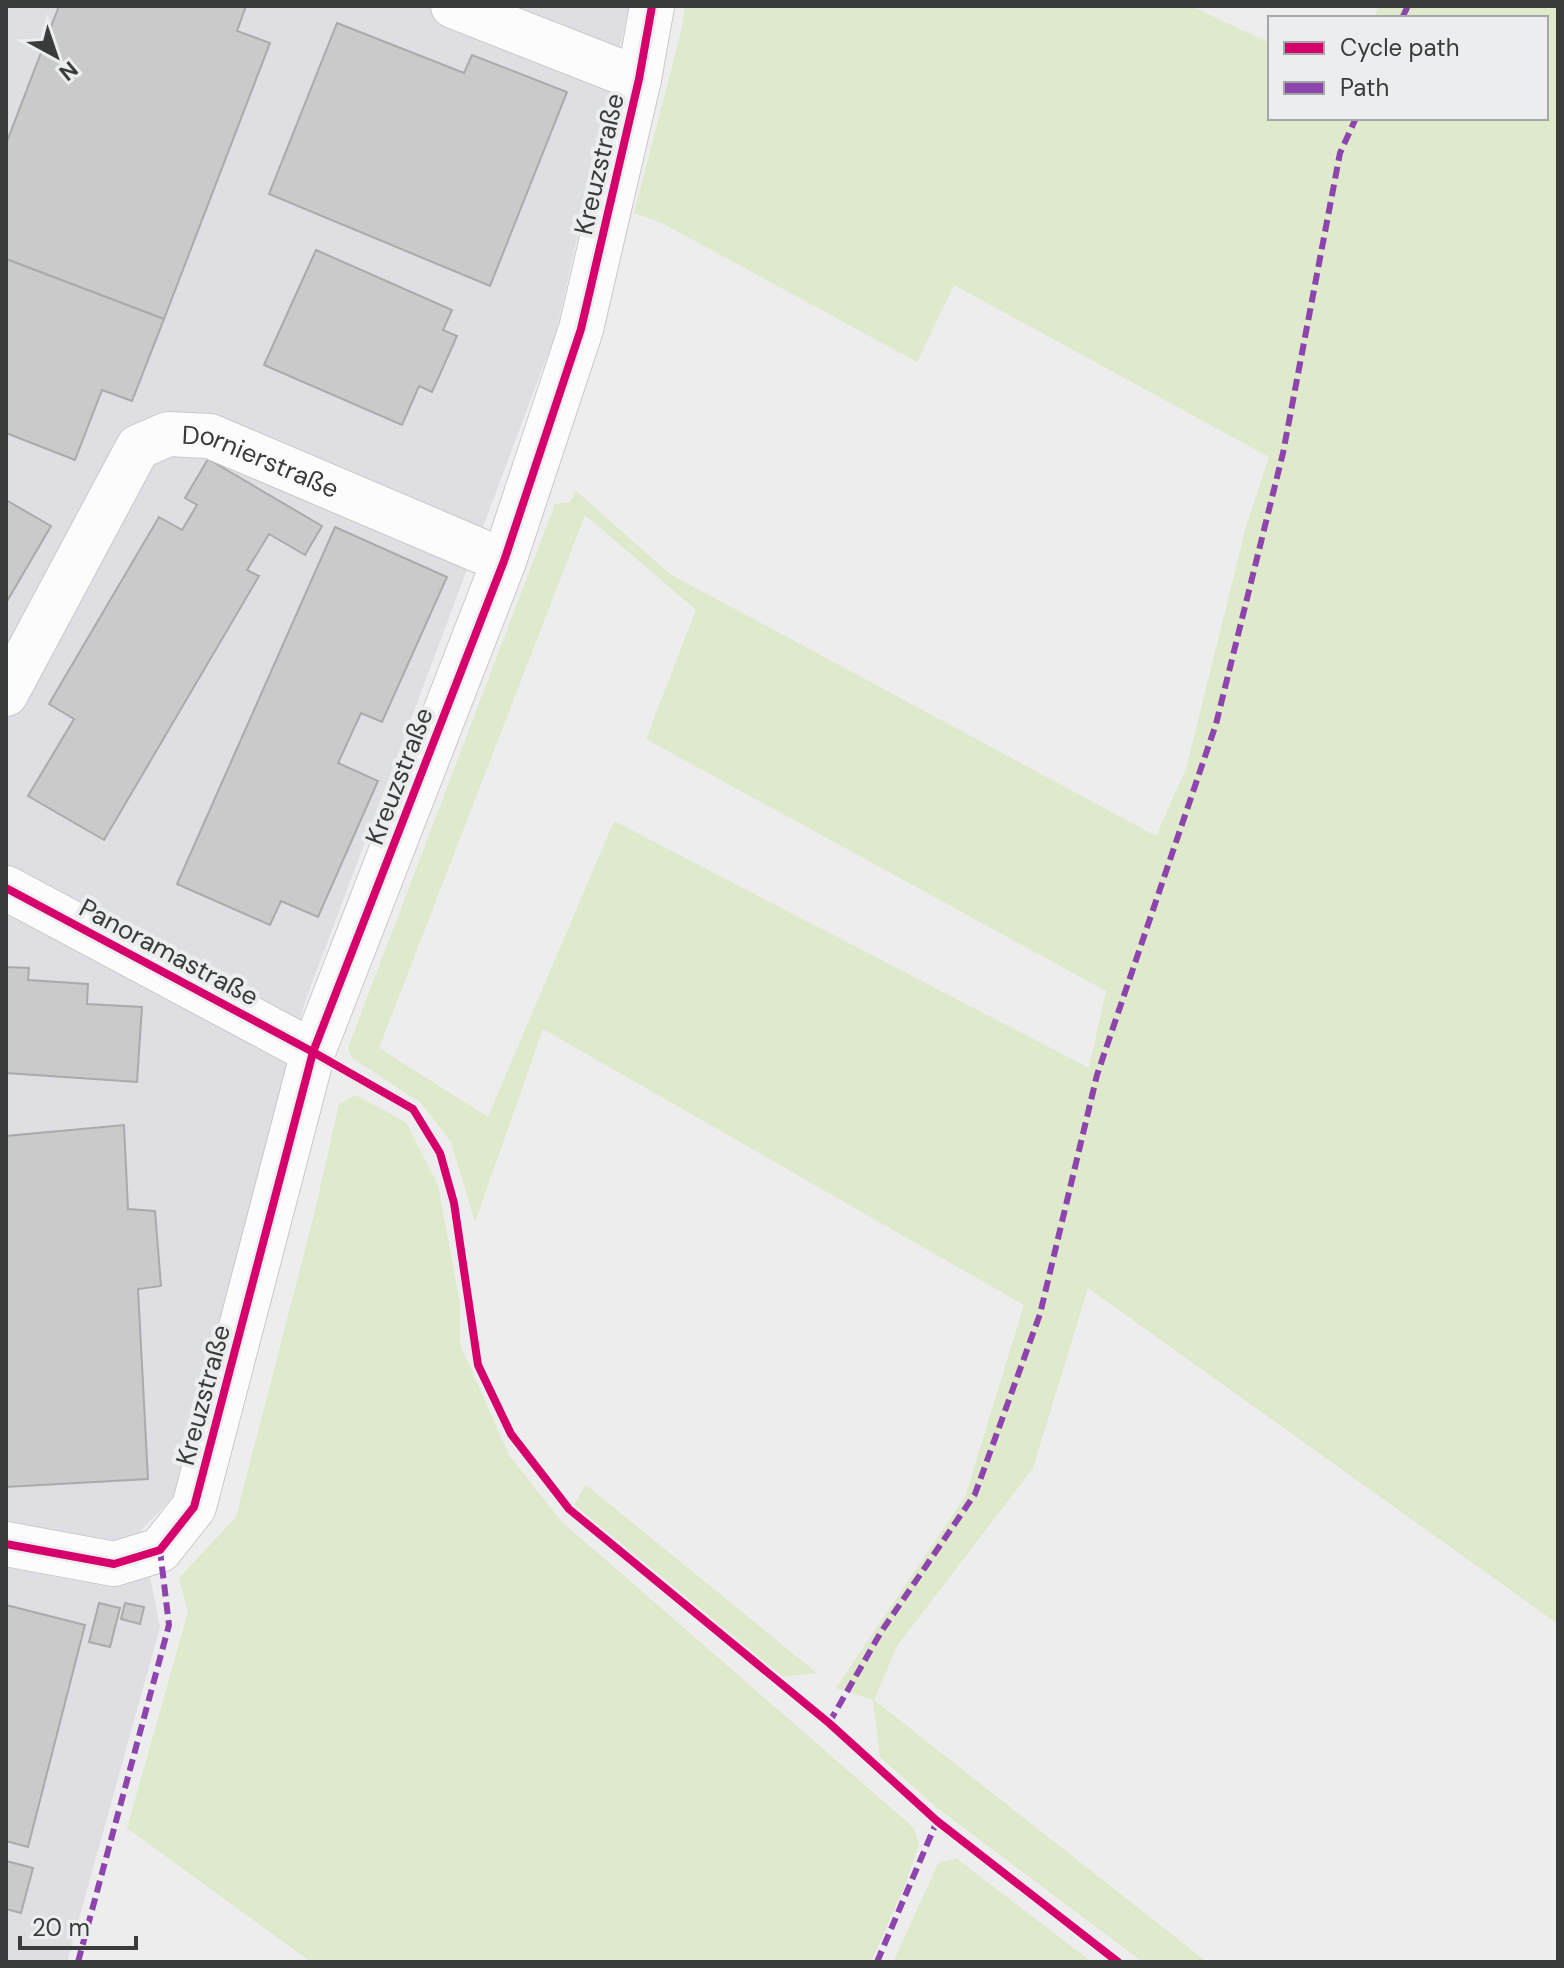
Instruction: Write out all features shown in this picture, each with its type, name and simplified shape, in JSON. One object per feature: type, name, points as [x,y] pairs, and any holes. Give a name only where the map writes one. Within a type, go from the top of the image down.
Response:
[{"type":"street","points":[[453,6],[639,79]]},
{"type":"street","name":"Kreuzstraße","points":[[6,1544],[114,1564],[160,1550],[194,1507],[313,1052],[504,561],[581,329],[639,79],[652,6]]},
{"type":"street","name":"Dornierstraße","points":[[6,694],[138,447],[168,434],[210,436],[504,561]]},
{"type":"street","name":"Panoramastraße","points":[[6,888],[313,1052]]},
{"type":"shaded area","points":[[6,6],[629,6],[556,332],[305,1002],[175,1495],[141,1530],[160,1627],[67,1962],[6,1962]]},
{"type":"green space","points":[[685,6],[1191,6],[1268,42],[1268,120],[1548,120],[1548,16],[1375,16],[1379,6],[1558,6],[1558,1624],[1088,1288],[1033,1468],[897,1646],[874,1700],[1207,1962],[1143,1962],[936,1807],[880,1757],[873,1700],[836,1688],[965,1497],[1024,1305],[543,1029],[475,1222],[451,1142],[421,1103],[352,1058],[348,1048],[555,504],[570,502],[576,491],[670,574],[1156,836],[1186,769],[1246,527],[1269,457],[954,285],[917,362],[662,223],[634,213]],"holes":[[[585,515],[696,610],[646,739],[1106,991],[1089,1068],[614,821],[488,1117],[379,1048]]]},
{"type":"green space","points":[[355,1095],[406,1122],[438,1185],[460,1304],[460,1344],[509,1455],[561,1521],[914,1828],[919,1845],[871,1962],[311,1962],[127,1828],[188,1612],[179,1578],[236,1517],[314,1215],[339,1104]]},
{"type":"green space","points":[[586,1484],[817,1673],[782,1677],[574,1505]]},
{"type":"green space","points":[[957,1859],[1092,1962],[893,1962],[939,1862]]},
{"type":"building","points":[[59,6],[246,6],[237,31],[270,43],[164,319],[6,259],[6,144]]},
{"type":"building","points":[[337,23],[464,73],[472,55],[567,92],[490,286],[269,194]]},
{"type":"building","points":[[316,250],[452,310],[443,330],[457,336],[432,392],[419,386],[402,425],[264,365]]},
{"type":"building","points":[[6,259],[164,319],[132,401],[102,390],[75,460],[6,433]]},
{"type":"building","points":[[208,459],[322,526],[305,555],[269,534],[247,570],[259,576],[104,840],[28,796],[74,719],[49,704],[159,517],[182,530],[197,505],[185,498]]},
{"type":"building","points":[[6,500],[51,526],[6,603]]},
{"type":"building","points":[[335,527],[447,577],[382,722],[361,713],[338,763],[378,781],[318,917],[281,901],[270,925],[177,884]]},
{"type":"building","points":[[6,967],[29,968],[28,980],[88,984],[87,1004],[142,1007],[137,1082],[6,1073]]},
{"type":"building","points":[[124,1125],[128,1209],[155,1211],[161,1286],[138,1289],[148,1479],[6,1487],[6,1136]]},
{"type":"building","points":[[99,1603],[120,1608],[110,1647],[89,1642]]},
{"type":"building","points":[[125,1603],[144,1607],[140,1624],[121,1619]]},
{"type":"building","points":[[6,1605],[85,1625],[28,1847],[6,1841]]},
{"type":"building","points":[[6,1861],[33,1868],[21,1913],[6,1909]]},
{"type":"marked path","points":[[1403,16],[1408,6]]},
{"type":"marked path","points":[[829,1723],[881,1632],[975,1494],[1040,1314],[1097,1075],[1216,724],[1283,453],[1340,153],[1355,120]]},
{"type":"marked path","points":[[78,1962],[169,1625],[160,1550]]},
{"type":"marked path","points":[[877,1962],[937,1821]]},
{"type":"cycle path","points":[[6,1544],[114,1564],[160,1550],[194,1507],[313,1052],[504,561],[581,329],[639,79],[652,6]]},
{"type":"cycle path","points":[[6,888],[413,1109],[440,1153],[454,1203],[478,1365],[511,1434],[569,1509],[829,1723],[937,1821],[1118,1962]]}]
